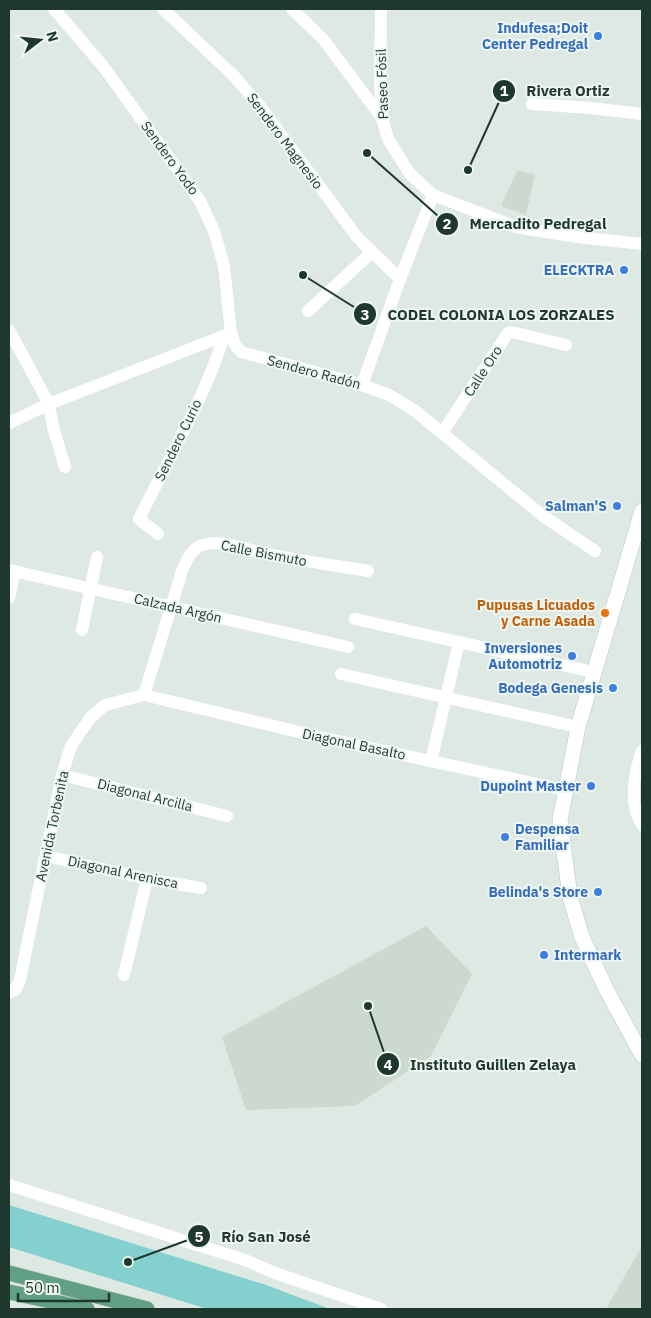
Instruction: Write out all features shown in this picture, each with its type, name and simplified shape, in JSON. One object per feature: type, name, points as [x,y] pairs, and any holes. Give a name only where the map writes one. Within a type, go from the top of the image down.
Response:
[{"type":"main road","points":[[642,511],[578,727],[560,820],[570,897],[582,937],[606,989],[642,1055]]},
{"type":"main road","points":[[9,1273],[147,1309]]},
{"type":"main road","points":[[9,1292],[87,1309]]},
{"type":"street","name":"Sendero Yodo","points":[[54,9],[103,66],[200,201],[214,231],[224,266],[228,335]]},
{"type":"street","name":"Sendero Magnesio","points":[[163,9],[234,76],[263,110],[357,237],[400,279]]},
{"type":"street","points":[[292,9],[323,39],[382,118]]},
{"type":"street","name":"Paseo Fósil","points":[[381,9],[380,77],[382,118],[388,139],[410,174],[433,195],[516,227],[577,237],[642,244]]},
{"type":"street","points":[[532,104],[642,114]]},
{"type":"street","points":[[362,385],[400,279],[433,195]]},
{"type":"street","points":[[308,311],[372,252]]},
{"type":"street","points":[[9,330],[49,404],[53,427],[65,467]]},
{"type":"street","name":"Calle Oro","points":[[442,433],[508,333],[512,332],[566,345]]},
{"type":"street","name":"Sendero Radón","points":[[228,335],[241,352],[389,394],[414,410],[543,516],[595,551]]},
{"type":"street","points":[[9,423],[49,404],[228,335]]},
{"type":"street","name":"Sendero Curio","points":[[158,534],[139,519],[228,335]]},
{"type":"street","name":"Calle Bismuto","points":[[144,695],[182,570],[191,552],[201,545],[211,543],[368,571]]},
{"type":"street","points":[[82,630],[96,557]]},
{"type":"street","points":[[9,598],[12,571]]},
{"type":"street","name":"Calzada Argón","points":[[12,571],[348,647]]},
{"type":"street","points":[[355,619],[593,672]]},
{"type":"street","points":[[431,761],[459,642]]},
{"type":"street","points":[[341,674],[578,727]]},
{"type":"street","name":"Diagonal Basalto","points":[[144,695],[324,738],[565,790]]},
{"type":"street","name":"Avenida Torbenita","points":[[9,993],[15,990],[20,980],[62,775],[72,746],[90,718],[105,705],[144,695]]},
{"type":"street","points":[[642,751],[636,768],[634,788],[637,816],[642,825]]},
{"type":"street","name":"Diagonal Arcilla","points":[[62,775],[227,816]]},
{"type":"street","name":"Diagonal Arenisca","points":[[46,856],[147,879],[201,888]]},
{"type":"street","points":[[124,975],[147,879]]},
{"type":"street","points":[[9,1185],[245,1260],[275,1274],[381,1309]]},
{"type":"shaded area","points":[[517,171],[535,174],[526,215],[501,206]]},
{"type":"shaded area","points":[[426,926],[472,974],[431,1056],[355,1106],[246,1110],[222,1037]]},
{"type":"shaded area","points":[[642,1246],[642,1309],[606,1309]]},
{"type":"water","points":[[9,1205],[266,1285],[330,1309],[207,1309],[9,1247]]},
{"type":"place","name":"Indufesa;Doit Center Pedregal","points":[[598,36]]},
{"type":"place","name":"Mercadito Pedregal","points":[[367,153]]},
{"type":"place","name":"Rivera Ortiz","points":[[468,170]]},
{"type":"place","name":"ELECKTRA","points":[[624,270]]},
{"type":"place","name":"CODEL COLONIA LOS ZORZALES","points":[[303,275]]},
{"type":"place","name":"Salman'S","points":[[617,506]]},
{"type":"place","name":"Pupusas Licuados y Carne Asada","points":[[605,613]]},
{"type":"place","name":"Inversiones Automotriz","points":[[572,656]]},
{"type":"place","name":"Bodega Genesis","points":[[613,688]]},
{"type":"place","name":"Dupoint Master","points":[[591,786]]},
{"type":"place","name":"Despensa Familiar","points":[[505,837]]},
{"type":"place","name":"Belinda's Store","points":[[598,892]]},
{"type":"place","name":"Intermark","points":[[544,955]]},
{"type":"place","name":"Instituto Guillen Zelaya","points":[[368,1006]]},
{"type":"place","name":"Río San José","points":[[128,1262]]}]
